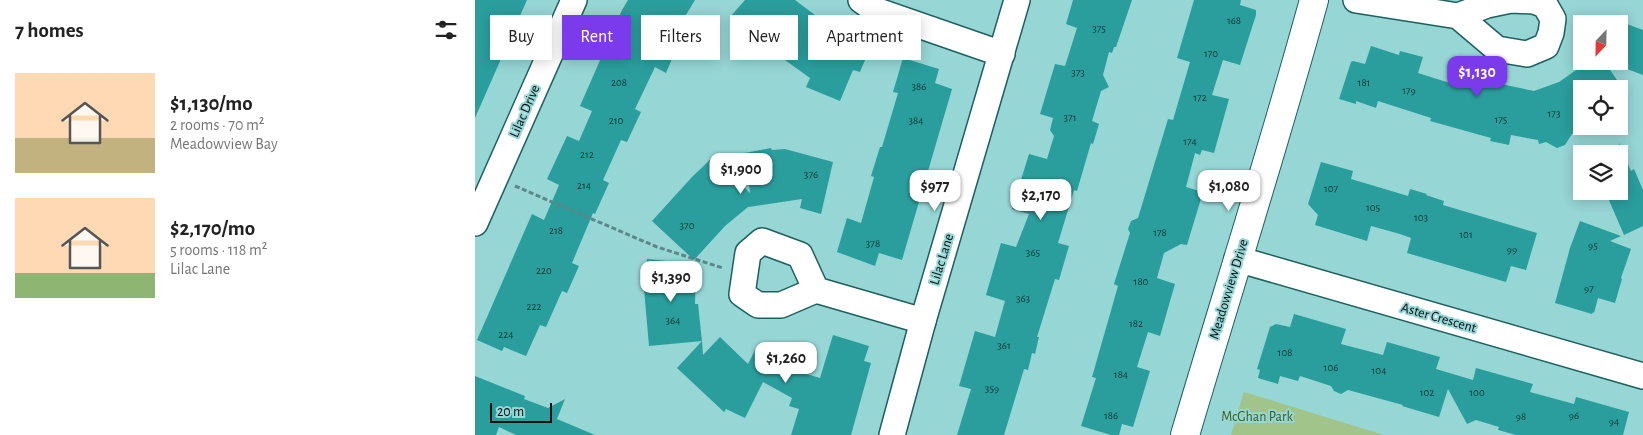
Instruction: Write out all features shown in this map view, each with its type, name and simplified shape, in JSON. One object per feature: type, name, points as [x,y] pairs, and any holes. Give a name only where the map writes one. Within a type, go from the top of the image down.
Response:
[{"type":"street","name":"Lilac Drive","points":[[475,223],[480,195],[574,0]]},
{"type":"street","points":[[861,0],[875,10],[1002,54]]},
{"type":"street","name":"Lilac Lane","points":[[892,435],[923,321],[1017,0]]},
{"type":"street","name":"Meadowview Drive","points":[[1185,435],[1281,118],[1314,0]]},
{"type":"street","points":[[1357,0],[1458,16]]},
{"type":"street","name":"Aster Crescent","points":[[1237,259],[1642,371]]},
{"type":"street","points":[[817,290],[923,321]]},
{"type":"path","points":[[511,185],[657,247],[726,269]]},
{"type":"green space","name":"McGhan Park","points":[[1244,392],[1384,435],[1231,435]]},
{"type":"building","points":[[475,0],[527,0],[520,15],[490,15],[490,60],[501,60],[475,118]]},
{"type":"building","points":[[628,0],[695,0],[686,15],[641,15],[641,60],[671,60],[666,73],[655,67],[635,109],[641,112],[627,142],[621,140],[603,180],[609,183],[595,214],[593,213],[572,263],[579,266],[567,293],[562,291],[546,327],[540,325],[526,356],[504,347],[502,351],[477,340],[532,214],[544,220],[559,185],[547,179],[567,136],[579,141],[592,111],[580,106],[600,60],[631,60],[631,15],[620,15]]},
{"type":"building","points":[[745,0],[795,0],[815,15],[808,15],[808,60],[865,60],[860,72],[853,70],[840,101],[806,87],[810,78],[785,60],[798,60],[798,15],[732,15]]},
{"type":"building","points":[[1073,0],[1132,0],[1116,47],[1114,47],[1112,53],[1109,52],[1103,75],[1109,87],[1101,91],[1092,121],[1099,124],[1093,144],[1091,143],[1077,191],[1074,190],[1058,243],[1069,246],[1059,280],[1055,279],[1037,337],[1039,337],[1035,354],[1032,353],[1028,370],[1024,369],[1004,435],[957,435],[971,389],[959,386],[975,331],[995,337],[1005,301],[986,295],[1001,243],[1016,247],[1029,214],[1012,209],[1029,154],[1047,159],[1054,136],[1050,130],[1053,118],[1040,114],[1055,64],[1065,66],[1077,28],[1066,24]]},
{"type":"building","points":[[1194,0],[1241,0],[1240,5],[1256,10],[1256,15],[1240,65],[1223,60],[1212,95],[1229,99],[1214,153],[1202,150],[1200,155],[1195,153],[1186,187],[1203,192],[1187,245],[1181,244],[1164,253],[1157,278],[1175,284],[1160,336],[1148,332],[1137,367],[1150,371],[1133,427],[1122,424],[1119,435],[1111,435],[1081,426],[1096,378],[1092,377],[1118,286],[1114,284],[1130,233],[1128,229],[1131,221],[1138,218],[1168,119],[1173,120],[1190,62],[1177,58]]},
{"type":"building","points":[[1628,24],[1643,30],[1643,75],[1628,69]]},
{"type":"building","points":[[1371,46],[1399,55],[1400,51],[1423,57],[1418,73],[1456,85],[1460,70],[1482,77],[1482,80],[1534,91],[1559,82],[1576,70],[1610,70],[1617,80],[1573,80],[1573,134],[1565,145],[1557,148],[1546,142],[1539,144],[1538,140],[1511,135],[1509,145],[1490,141],[1491,138],[1430,121],[1431,118],[1378,101],[1376,108],[1356,101],[1356,104],[1339,99],[1351,62],[1365,64]]},
{"type":"building","points":[[902,60],[910,60],[939,69],[935,83],[952,89],[902,260],[879,253],[875,266],[837,252],[847,218],[861,223],[874,177],[871,176],[898,93],[893,92]]},
{"type":"building","points":[[771,148],[772,150],[785,149],[833,162],[821,214],[800,208],[802,199],[748,207],[725,226],[694,260],[652,221],[714,156],[750,193],[745,153]]},
{"type":"building","points":[[1321,162],[1353,171],[1351,179],[1408,196],[1410,189],[1444,201],[1443,205],[1537,233],[1526,270],[1511,266],[1506,282],[1407,253],[1411,238],[1400,234],[1371,226],[1367,241],[1315,225],[1318,215],[1308,204]]},
{"type":"building","points":[[1628,164],[1631,171],[1634,169],[1643,190],[1643,226],[1624,235],[1609,200],[1628,200]]},
{"type":"building","points":[[1580,221],[1621,236],[1610,241],[1631,249],[1615,303],[1598,298],[1594,313],[1592,314],[1555,303],[1570,248]]},
{"type":"building","points":[[647,259],[696,264],[695,304],[698,304],[702,341],[649,346],[644,289]]},
{"type":"building","points":[[1294,314],[1346,329],[1341,344],[1383,355],[1387,342],[1440,357],[1436,369],[1473,380],[1476,368],[1533,384],[1530,392],[1574,404],[1576,397],[1629,412],[1623,435],[1516,435],[1498,430],[1499,427],[1476,420],[1467,424],[1448,389],[1439,417],[1348,390],[1341,394],[1334,391],[1331,386],[1300,376],[1298,381],[1280,376],[1278,384],[1258,378],[1260,370],[1257,369],[1270,327],[1276,324],[1290,327]]},
{"type":"building","points":[[833,335],[869,346],[864,361],[871,363],[851,435],[791,435],[799,409],[789,406],[792,398],[763,382],[745,418],[726,409],[724,412],[677,368],[702,341],[703,355],[720,337],[748,364],[755,350],[777,361],[775,365],[820,378]]},
{"type":"building","points":[[475,376],[525,396],[524,399],[548,408],[565,399],[557,419],[595,435],[516,435],[499,427],[496,435],[475,435]]}]
